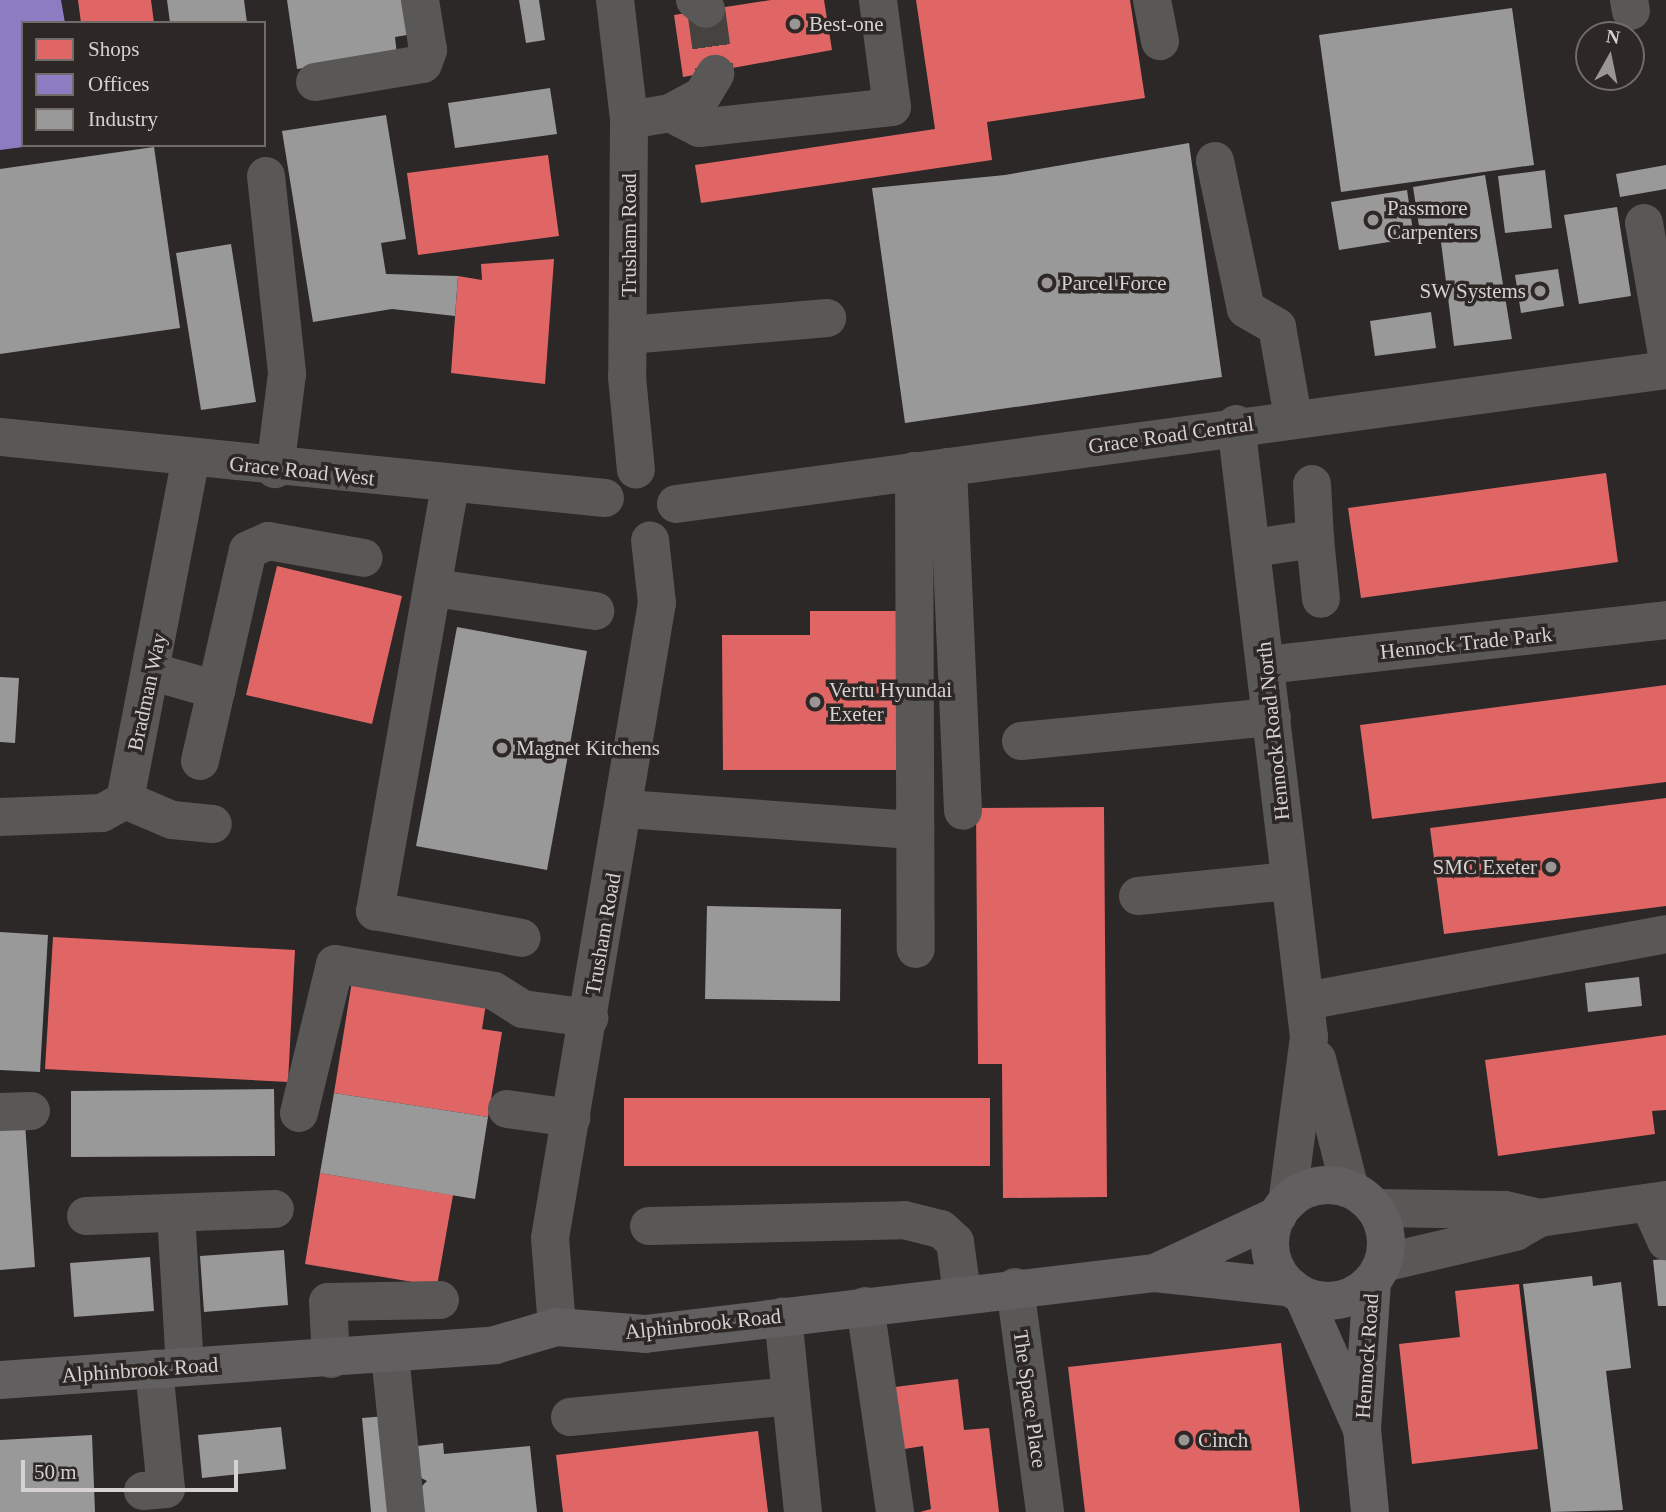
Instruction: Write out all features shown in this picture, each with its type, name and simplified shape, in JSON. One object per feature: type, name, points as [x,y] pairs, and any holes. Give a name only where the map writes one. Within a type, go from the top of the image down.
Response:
[{"type":"main road","points":[[1310,1188],[1362,1199],[1386,1235],[1377,1272],[1332,1301],[1298,1292],[1272,1254],[1282,1209],[1310,1188]]},
{"type":"main road","name":"Alphinbrook Road","points":[[1156,1273],[1282,1209]]},
{"type":"main road","name":"Hennock Road","points":[[1370,1512],[1362,1429],[1377,1272]]},
{"type":"main road","name":"Alphinbrook Road","points":[[0,1380],[390,1355],[495,1345],[557,1327],[645,1334],[962,1293],[1156,1273],[1298,1292]]},
{"type":"main road","name":"Hennock Road","points":[[1298,1292],[1362,1429]]},
{"type":"street","points":[[315,82],[423,64],[428,50],[420,0]]},
{"type":"street","points":[[670,113],[699,128],[892,107],[878,0]]},
{"type":"street","points":[[1152,0],[1160,41]]},
{"type":"street","name":"Trusham Road","points":[[620,1],[629,120],[629,335],[636,470]]},
{"type":"street","points":[[629,120],[670,113],[702,96],[715,74]]},
{"type":"street","points":[[1215,161],[1245,309],[1277,327],[1293,417]]},
{"type":"street","points":[[266,176],[287,374],[275,468]]},
{"type":"street","points":[[1644,223],[1666,349]]},
{"type":"street","points":[[629,335],[827,317]]},
{"type":"street","name":"Grace Road Central","points":[[676,504],[1236,424],[1666,370]]},
{"type":"street","name":"Hennock Road North","points":[[1236,424],[1253,548],[1289,881],[1308,1019],[1362,1199]]},
{"type":"street","name":"Grace Road West","points":[[0,438],[450,486],[605,498]]},
{"type":"street","name":"Bradman Way","points":[[125,800],[153,672],[191,458]]},
{"type":"street","points":[[931,469],[963,811]]},
{"type":"street","points":[[916,949],[915,830],[931,469]]},
{"type":"street","points":[[636,470],[660,476],[676,504],[666,531],[650,540],[619,535],[605,515],[605,498],[614,480],[636,470]]},
{"type":"street","points":[[1312,484],[1321,598]]},
{"type":"street","points":[[450,486],[375,911],[522,938]]},
{"type":"street","points":[[1253,548],[1315,539]]},
{"type":"street","name":"Trusham Road","points":[[557,1327],[550,1238],[625,809],[657,603],[650,540]]},
{"type":"street","points":[[200,761],[248,550],[268,541],[364,558]]},
{"type":"street","points":[[433,588],[595,611]]},
{"type":"street","name":"Hennock Trade Park","points":[[1266,665],[1666,620]]},
{"type":"street","points":[[153,672],[217,690]]},
{"type":"street","points":[[1021,741],[1272,717]]},
{"type":"street","points":[[0,817],[102,813],[125,800],[172,820],[213,824]]},
{"type":"street","points":[[625,809],[915,830]]},
{"type":"street","points":[[1138,896],[1289,881]]},
{"type":"street","points":[[1308,1019],[1666,934]]},
{"type":"street","points":[[299,1112],[335,964],[494,991],[523,1009],[589,1018]]},
{"type":"street","name":"Hennock Road North","points":[[1282,1209],[1308,1019]]},
{"type":"street","points":[[507,1109],[571,1118]]},
{"type":"street","points":[[1362,1199],[1505,1209],[1539,1218],[1658,1202],[1666,1241]]},
{"type":"street","points":[[86,1216],[275,1209]]},
{"type":"street","points":[[143,1491],[166,1489],[176,1213]]},
{"type":"street","points":[[1377,1272],[1515,1232],[1539,1218]]},
{"type":"street","points":[[649,1226],[904,1220],[942,1229],[955,1242],[962,1293]]},
{"type":"street","name":"The Space Place","points":[[1015,1287],[1045,1512]]},
{"type":"street","points":[[331,1359],[328,1302],[440,1300]]},
{"type":"street","points":[[865,1306],[895,1512]]},
{"type":"street","points":[[783,1315],[803,1512]]},
{"type":"street","points":[[390,1355],[406,1512]]},
{"type":"street","points":[[570,1416],[791,1396]]},
{"type":"building: Shops","points":[[78,0],[151,0],[154,21],[81,21]]},
{"type":"building: Shops","points":[[771,0],[824,0],[832,50],[683,77],[674,15]]},
{"type":"building: Shops","points":[[916,0],[1130,0],[1145,98],[987,122],[992,160],[701,203],[695,165],[935,129]]},
{"type":"building: Shops","points":[[548,155],[559,236],[418,255],[407,173]]},
{"type":"building: Shops","points":[[554,259],[545,384],[451,373],[458,276],[482,280],[481,264]]},
{"type":"building: Shops","points":[[1606,473],[1618,562],[1361,598],[1348,508]]},
{"type":"building: Shops","points":[[277,566],[402,596],[372,724],[246,695]]},
{"type":"building: Shops","name":"Vertu Hyundai Exeter","points":[[810,611],[908,611],[908,770],[723,770],[722,635],[810,635]]},
{"type":"building: Shops","points":[[1666,685],[1666,782],[1372,819],[1360,725]]},
{"type":"building: Shops","name":"SMC Exeter","points":[[1666,798],[1666,906],[1444,934],[1430,828]]},
{"type":"building: Shops","points":[[1104,807],[1107,1197],[1003,1198],[1002,1064],[978,1064],[976,808]]},
{"type":"building: Shops","points":[[53,937],[295,950],[288,1082],[45,1069]]},
{"type":"building: Shops","points":[[353,975],[487,997],[482,1029],[502,1032],[488,1117],[334,1093]]},
{"type":"building: Shops","points":[[1666,1035],[1666,1110],[1652,1111],[1655,1134],[1498,1156],[1485,1060]]},
{"type":"building: Shops","points":[[624,1098],[990,1098],[990,1166],[624,1166]]},
{"type":"building: Shops","points":[[320,1173],[453,1195],[437,1286],[305,1264]]},
{"type":"building: Shops","points":[[1519,1284],[1538,1449],[1412,1464],[1399,1344],[1460,1337],[1455,1291]]},
{"type":"building: Shops","name":"Cinch","points":[[1281,1343],[1300,1512],[1085,1512],[1068,1367]]},
{"type":"building: Shops","points":[[958,1379],[964,1430],[989,1428],[999,1512],[920,1512],[931,1509],[923,1446],[898,1450],[895,1387]]},
{"type":"building: Shops","points":[[758,1431],[768,1512],[563,1512],[556,1455]]},
{"type":"building: Offices","points":[[0,0],[61,0],[65,21],[21,21],[23,147],[0,150]]},
{"type":"building: Industry","points":[[167,0],[244,0],[247,21],[170,21]]},
{"type":"building: Industry","points":[[287,0],[408,0],[413,34],[395,37],[397,55],[297,69]]},
{"type":"building: Industry","points":[[519,0],[539,0],[545,40],[526,43]]},
{"type":"building: Industry","points":[[1512,8],[1534,165],[1341,192],[1319,35]]},
{"type":"building: Industry","points":[[550,88],[557,134],[455,148],[448,103]]},
{"type":"building: Industry","points":[[386,115],[406,239],[381,243],[386,274],[458,276],[455,316],[392,309],[313,322],[282,131]]},
{"type":"building: Industry","name":"Parcel Force","points":[[1189,143],[1222,377],[905,423],[872,188],[1005,175]]},
{"type":"building: Industry","points":[[154,147],[180,328],[0,354],[0,169]]},
{"type":"building: Industry","points":[[1666,165],[1666,189],[1620,197],[1616,174]]},
{"type":"building: Industry","points":[[1545,170],[1552,228],[1505,233],[1498,176]]},
{"type":"building: Industry","points":[[1485,175],[1512,339],[1454,346],[1439,226],[1419,226],[1413,187]]},
{"type":"building: Industry","name":"Passmore Carpenters","points":[[1407,190],[1414,238],[1339,250],[1331,202]]},
{"type":"building: Industry","points":[[1617,207],[1631,296],[1579,304],[1564,215]]},
{"type":"building: Industry","points":[[231,244],[256,402],[201,410],[176,253]]},
{"type":"building: Industry","name":"SW Systems","points":[[1558,269],[1564,306],[1521,313],[1515,275]]},
{"type":"building: Industry","points":[[1431,312],[1436,348],[1375,356],[1370,321]]},
{"type":"building: Industry","name":"Magnet Kitchens","points":[[457,627],[587,651],[547,870],[416,846]]},
{"type":"building: Industry","points":[[0,677],[19,678],[15,743],[0,742]]},
{"type":"building: Industry","points":[[707,906],[841,909],[840,1001],[705,999]]},
{"type":"building: Industry","points":[[0,932],[48,935],[40,1072],[0,1070]]},
{"type":"building: Industry","points":[[1639,977],[1642,1006],[1588,1012],[1585,983]]},
{"type":"building: Industry","points":[[274,1089],[275,1156],[71,1157],[71,1091]]},
{"type":"building: Industry","points":[[334,1093],[488,1117],[475,1199],[320,1173]]},
{"type":"building: Industry","points":[[25,1123],[35,1267],[0,1270],[0,1124]]},
{"type":"building: Industry","points":[[284,1250],[288,1305],[204,1312],[200,1256]]},
{"type":"building: Industry","points":[[150,1257],[154,1311],[74,1317],[70,1263]]},
{"type":"building: Industry","points":[[1666,1259],[1666,1306],[1658,1306],[1653,1260]]},
{"type":"building: Industry","points":[[1592,1276],[1593,1286],[1621,1282],[1631,1368],[1606,1371],[1623,1510],[1551,1512],[1523,1284]]},
{"type":"building: Industry","points":[[386,1416],[396,1512],[371,1512],[362,1418]]},
{"type":"building: Industry","points":[[281,1427],[286,1469],[202,1478],[198,1435]]},
{"type":"building: Industry","points":[[92,1435],[95,1512],[0,1512],[0,1440]]},
{"type":"building: Industry","points":[[443,1443],[444,1454],[530,1446],[537,1512],[411,1512],[410,1498],[427,1481],[412,1473],[409,1447]]},
{"type":"tunnel","points":[[706,9],[715,74]]},
{"type":"place","name":"Best-one","points":[[795,24]]},
{"type":"place","name":"Passmore Carpenters","points":[[1373,220]]},
{"type":"place","name":"Parcel Force","points":[[1047,283]]},
{"type":"place","name":"SW Systems","points":[[1540,291]]},
{"type":"place","name":"Vertu Hyundai Exeter","points":[[815,702]]},
{"type":"place","name":"Magnet Kitchens","points":[[502,748]]},
{"type":"place","name":"SMC Exeter","points":[[1551,867]]},
{"type":"place","name":"Cinch","points":[[1184,1440]]}]
